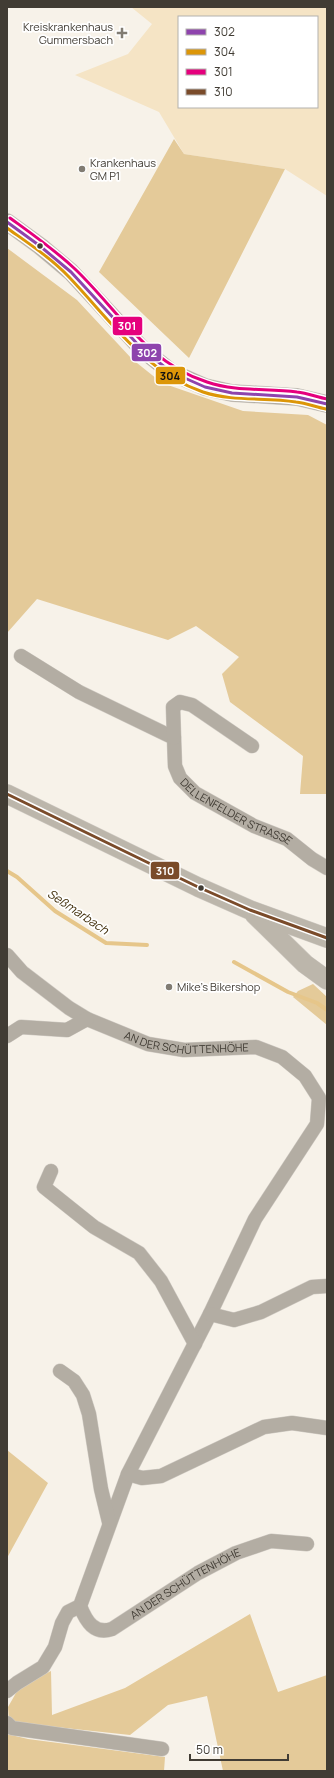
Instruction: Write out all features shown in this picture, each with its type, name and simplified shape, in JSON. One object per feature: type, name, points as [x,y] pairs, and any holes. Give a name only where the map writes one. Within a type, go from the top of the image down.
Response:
[{"type":"main road","points":[[7,794],[121,851],[250,910],[327,938]]},
{"type":"main road","points":[[250,910],[305,964],[327,980]]},
{"type":"street","points":[[7,222],[40,246],[71,272],[142,349],[171,372],[205,387],[232,393],[297,398],[327,404]]},
{"type":"street","points":[[21,656],[79,692],[174,738]]},
{"type":"street","name":"DELLENFELDER STRASSE","points":[[252,746],[192,705],[180,702],[173,707],[175,766],[180,778],[195,793],[254,826],[287,839],[312,859],[327,868]]},
{"type":"street","name":"AN DER SCHÜTTENHÖHE","points":[[7,954],[22,972],[68,1008],[86,1019],[148,1044],[177,1049],[256,1047],[282,1057],[305,1076],[319,1098],[317,1124],[255,1219],[210,1314],[128,1474],[109,1522],[80,1606],[85,1618],[93,1628],[104,1632],[112,1629],[198,1573],[236,1553],[271,1542],[307,1544]]},
{"type":"street","points":[[7,1036],[21,1028],[67,1030],[86,1019]]},
{"type":"street","points":[[51,1171],[44,1187],[94,1227],[139,1253],[161,1281],[195,1344]]},
{"type":"street","points":[[210,1314],[234,1320],[261,1312],[312,1287],[327,1286]]},
{"type":"street","points":[[60,1371],[74,1381],[83,1395],[89,1414],[101,1489],[109,1522]]},
{"type":"street","points":[[128,1474],[142,1478],[161,1476],[264,1427],[292,1423],[327,1428]]},
{"type":"street","points":[[7,1691],[43,1667],[54,1647],[62,1623],[68,1612],[80,1606]]},
{"type":"street","points":[[7,1723],[12,1728],[162,1749]]},
{"type":"shaded area","points":[[131,7],[327,7],[327,196],[285,169],[184,154],[159,112],[75,75],[128,54],[152,24]]},
{"type":"shaded area","points":[[174,139],[184,154],[285,169],[189,358],[99,272]]},
{"type":"shaded area","points":[[7,248],[77,300],[132,359],[162,383],[243,411],[308,415],[327,425],[327,794],[300,794],[303,756],[230,702],[222,674],[239,657],[196,626],[168,640],[37,599],[7,633]]},
{"type":"shaded area","points":[[313,984],[327,997],[327,1025],[293,997],[298,991]]},
{"type":"shaded area","points":[[7,1450],[48,1483],[7,1558]]},
{"type":"shaded area","points":[[250,1614],[278,1692],[327,1675],[327,1771],[223,1771],[207,1696],[168,1705],[130,1735],[9,1722],[8,1707],[20,1686],[51,1671],[52,1715],[125,1688]]},
{"type":"shaded area","points":[[7,1734],[28,1739],[165,1757],[164,1771],[7,1771]]},
{"type":"waterway","name":"Seßmarbach","points":[[7,871],[17,877],[55,911],[106,943],[147,945]]},
{"type":"waterway","name":"Seßmarbach","points":[[234,962],[288,992],[317,1003],[327,1010]]},
{"type":"transit line","name":"301","points":[[10,218],[75,269],[150,349],[186,374],[207,382],[240,389],[297,392],[327,399]]},
{"type":"transit line","name":"302","points":[[7,222],[40,246],[71,272],[142,349],[171,372],[205,387],[232,393],[297,397],[327,404]]},
{"type":"transit line","name":"304","points":[[7,228],[55,263],[130,343],[163,372],[182,383],[214,395],[304,403],[326,409]]},
{"type":"transit line","name":"310","points":[[7,794],[198,887],[250,910],[327,938]]},
{"type":"place","name":"Kreiskrankenhaus Gummersbach","points":[[122,33]]},
{"type":"place","name":"Krankenhaus GM P1","points":[[82,169]]},
{"type":"place","name":"Mike's Bikershop","points":[[169,987]]}]
